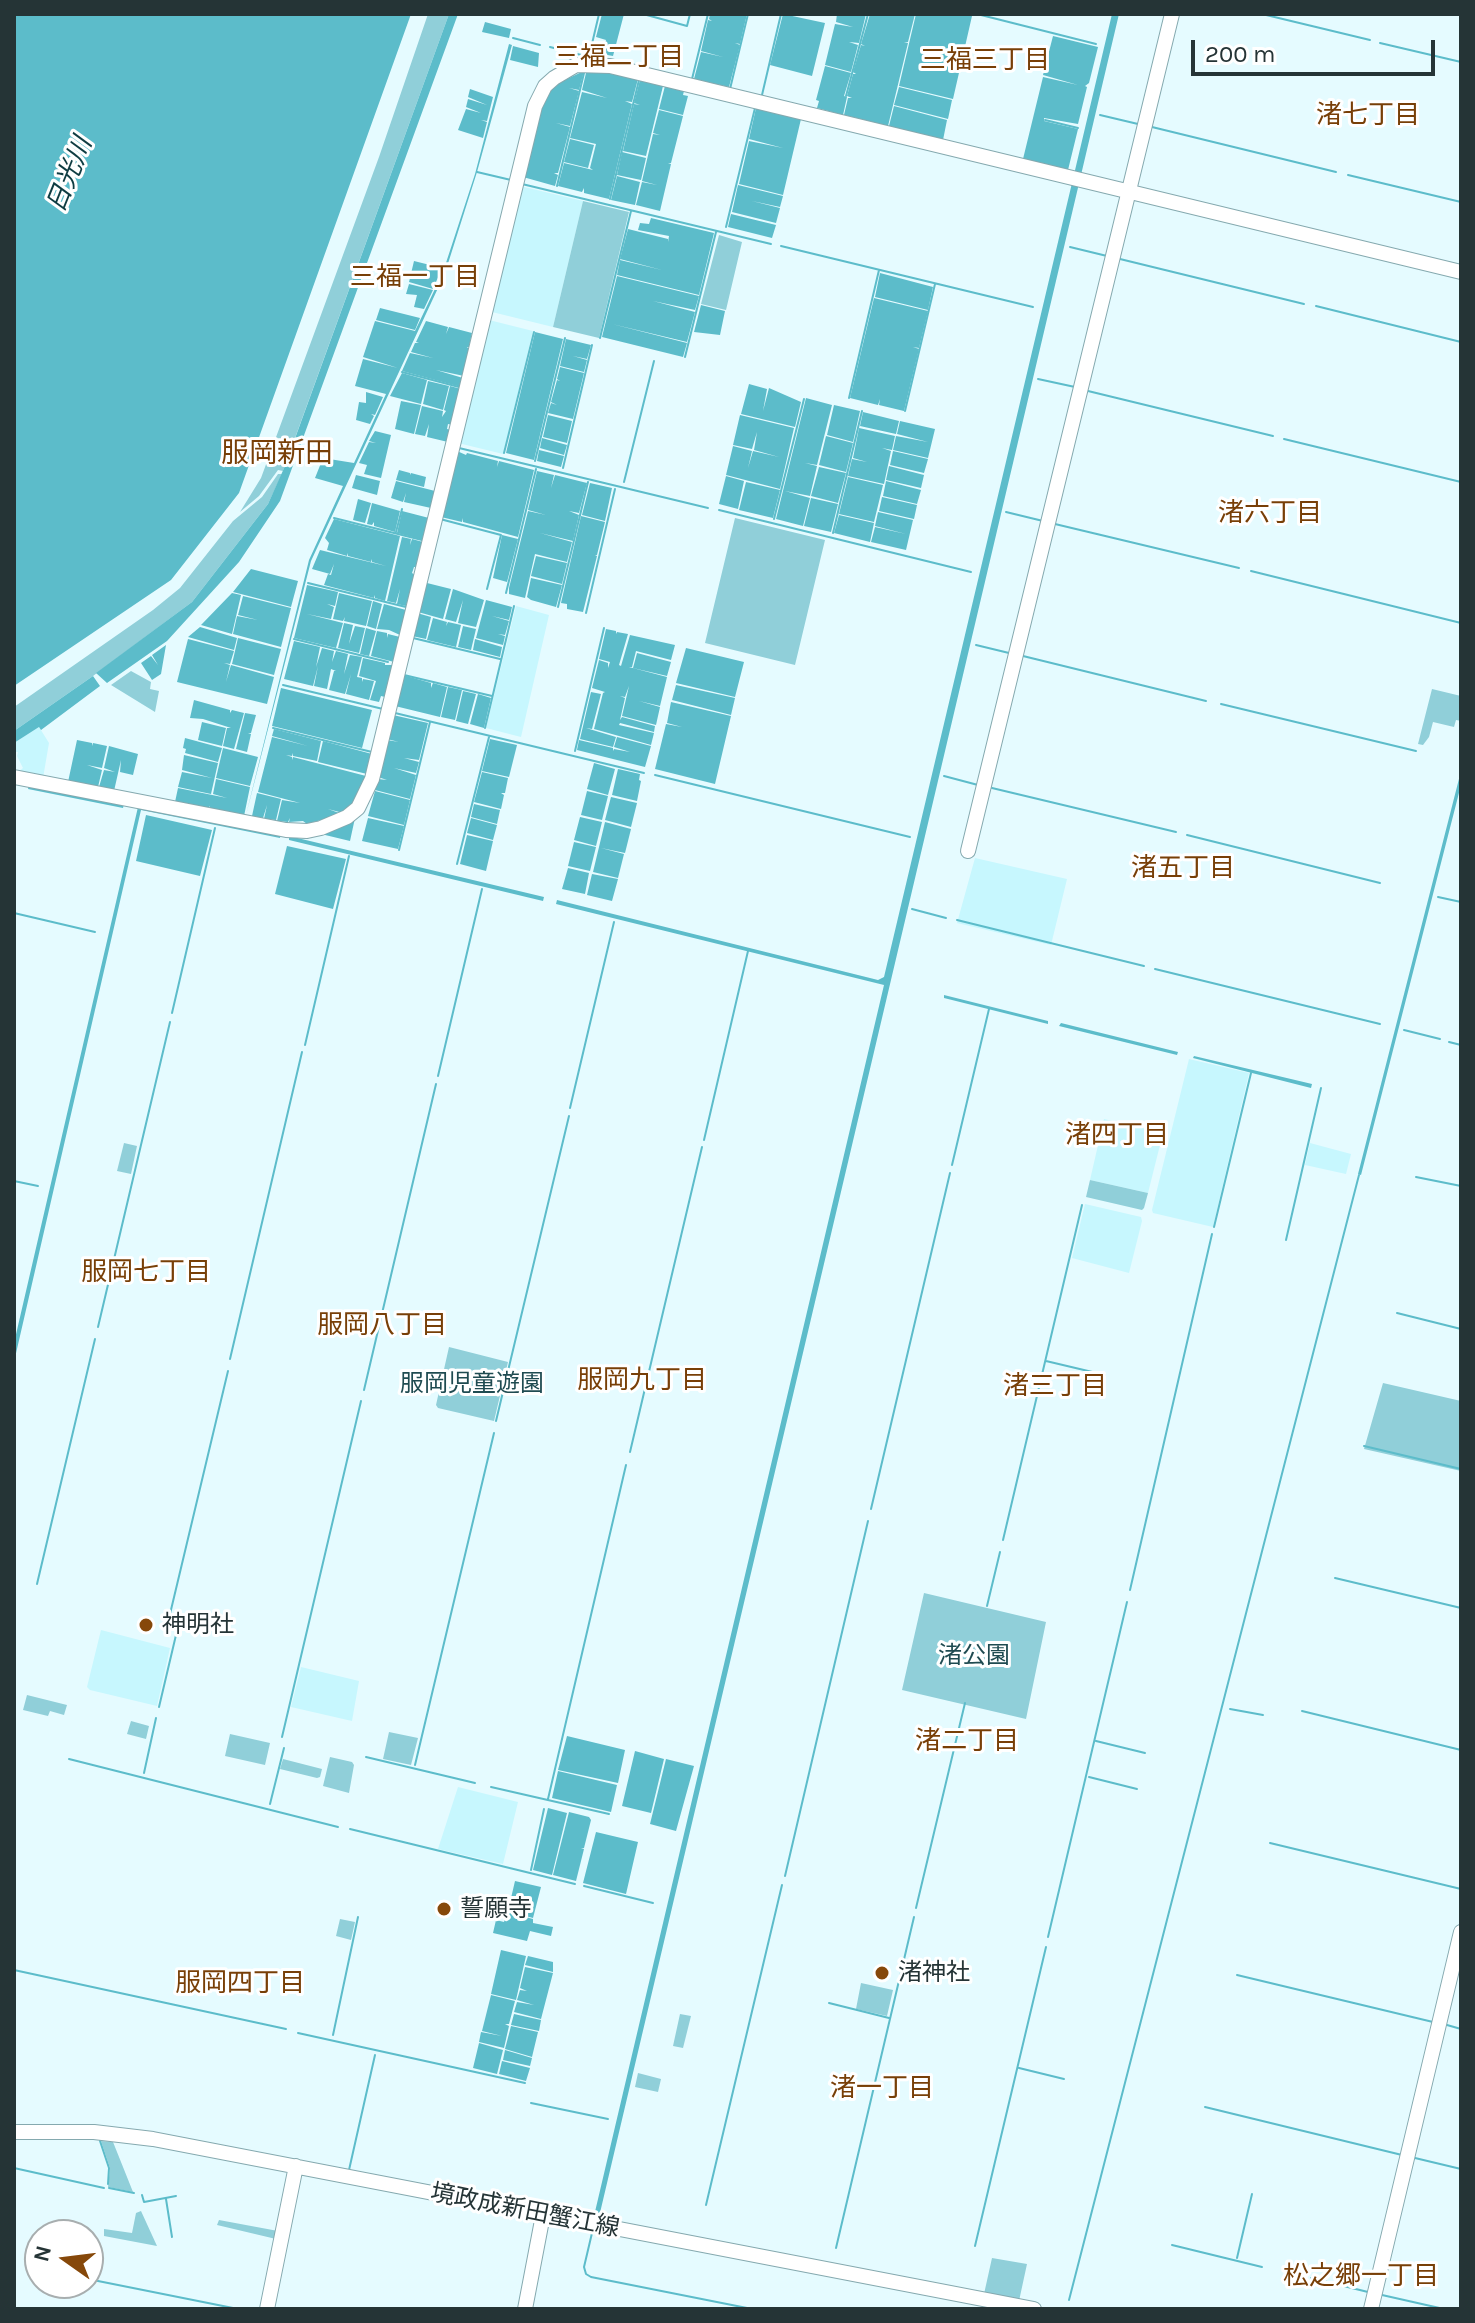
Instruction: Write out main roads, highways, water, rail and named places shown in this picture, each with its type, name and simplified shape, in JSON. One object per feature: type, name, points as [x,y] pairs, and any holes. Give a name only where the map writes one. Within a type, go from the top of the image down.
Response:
[{"type":"water","name":"日光川","points":[[14,14],[411,14],[239,493],[171,580],[14,686]]},
{"type":"water","points":[[449,14],[458,14],[280,501],[239,562],[167,641],[107,683],[96,673],[192,602],[268,504],[285,466]]},
{"type":"water","points":[[602,14],[624,14],[613,56],[602,54],[606,40],[596,37]]},
{"type":"water","points":[[710,14],[747,14],[740,44],[735,43],[740,45],[729,87],[694,79],[701,52],[723,57],[701,51],[708,20],[712,21]]},
{"type":"water","points":[[783,14],[825,23],[812,76],[770,65]]},
{"type":"water","points":[[837,14],[866,14],[859,43],[849,42],[858,45],[851,72],[825,65],[835,24],[853,27],[836,22]]},
{"type":"water","points":[[870,14],[915,14],[908,42],[904,42],[908,43],[888,126],[844,115],[848,98],[852,98],[847,96],[853,74],[856,74],[853,72],[861,45],[865,46],[861,44]]},
{"type":"water","points":[[916,14],[972,16],[953,99],[899,86]]},
{"type":"water","points":[[1112,14],[1119,14],[599,2217],[594,2216],[884,985],[556,904],[557,900],[878,980],[884,977]]},
{"type":"water","points":[[485,22],[511,29],[509,38],[482,32]]},
{"type":"water","points":[[1053,36],[1098,47],[1089,83],[1085,86],[1078,124],[1044,118],[1044,121],[1078,129],[1068,170],[1023,159],[1043,77],[1078,85],[1043,75]]},
{"type":"water","points":[[509,44],[512,45],[477,172],[445,273],[311,561],[246,815],[309,560],[343,486],[315,478],[323,458],[354,463],[386,394],[355,386],[363,359],[398,368],[363,357],[375,321],[415,331],[443,272],[475,174]]},
{"type":"water","points":[[513,46],[539,53],[538,67],[510,60]]},
{"type":"water","points":[[825,66],[851,73],[844,96],[847,97],[843,115],[817,108],[819,101],[816,100]]},
{"type":"water","points":[[584,71],[579,90],[569,88],[579,91],[570,126],[556,123],[570,127],[558,173],[554,173],[558,175],[555,186],[523,177],[531,143],[534,143],[531,141],[548,95],[556,84]]},
{"type":"water","points":[[601,72],[638,79],[632,102],[625,101],[632,104],[609,199],[584,193],[584,188],[582,192],[558,186],[564,163],[593,170],[590,168],[596,144],[570,138],[582,92],[607,98],[582,90],[586,73]]},
{"type":"water","points":[[640,80],[663,86],[646,156],[623,151],[634,104],[640,105],[634,103]]},
{"type":"water","points":[[665,86],[684,91],[683,95],[688,96],[683,115],[659,109]]},
{"type":"water","points":[[899,87],[952,100],[948,119],[894,105]]},
{"type":"water","points":[[470,89],[493,97],[487,121],[481,120],[487,122],[483,138],[458,130],[466,109],[481,113],[466,107],[468,99],[487,105],[468,97]]},
{"type":"water","points":[[894,106],[947,120],[943,140],[889,126]]},
{"type":"water","points":[[756,108],[801,119],[783,195],[739,184],[749,141],[783,148],[749,139]]},
{"type":"water","points":[[659,110],[683,116],[671,163],[668,163],[671,164],[660,211],[636,205],[642,182],[657,185],[642,181],[653,134],[660,135],[653,133]]},
{"type":"water","points":[[570,139],[594,145],[588,168],[564,162]]},
{"type":"water","points":[[622,152],[646,158],[641,180],[617,175]]},
{"type":"water","points":[[617,176],[640,182],[635,205],[611,200]]},
{"type":"water","points":[[738,185],[783,196],[780,207],[752,201],[780,208],[776,223],[732,212]]},
{"type":"water","points":[[731,214],[776,225],[772,238],[728,227]]},
{"type":"water","points":[[651,218],[714,233],[699,295],[617,275],[620,260],[662,270],[620,259],[628,229],[668,239],[668,242],[669,236],[638,230],[640,223],[649,224]]},
{"type":"water","points":[[414,261],[442,268],[433,289],[409,282]]},
{"type":"water","points":[[880,273],[933,287],[928,310],[875,297]]},
{"type":"water","points":[[617,276],[699,296],[695,310],[653,301],[695,312],[687,342],[612,324],[687,343],[683,357],[602,337]]},
{"type":"water","points":[[409,284],[433,290],[424,309],[414,307],[417,295],[406,294]]},
{"type":"water","points":[[874,298],[928,311],[919,348],[913,347],[919,349],[904,411],[879,405],[880,399],[878,405],[850,398]]},
{"type":"water","points":[[701,305],[725,311],[720,335],[694,332]]},
{"type":"water","points":[[380,308],[420,318],[415,330],[376,320]]},
{"type":"water","points":[[426,321],[448,327],[446,334],[449,327],[472,333],[464,376],[436,370],[463,378],[461,387],[402,371],[410,353],[433,358],[411,352],[415,343],[419,343],[416,342]]},
{"type":"water","points":[[535,332],[563,339],[534,460],[506,453]]},
{"type":"water","points":[[566,339],[591,345],[587,359],[573,356],[587,360],[584,372],[560,366]]},
{"type":"water","points":[[560,367],[584,373],[573,419],[548,413],[551,403],[557,405],[551,402],[557,380],[560,381],[557,379]]},
{"type":"water","points":[[402,373],[427,380],[421,404],[390,396]]},
{"type":"water","points":[[428,381],[449,386],[443,410],[423,404]]},
{"type":"water","points":[[749,384],[767,389],[763,411],[769,388],[801,402],[795,427],[741,414]]},
{"type":"water","points":[[450,386],[461,389],[453,425],[448,424],[447,429],[451,430],[448,442],[427,437],[429,424],[425,436],[415,434],[422,406],[443,411],[442,417]]},
{"type":"water","points":[[366,392],[383,397],[375,415],[371,414],[374,416],[370,424],[356,420],[359,402],[366,403]]},
{"type":"water","points":[[806,398],[832,405],[817,465],[805,463],[817,466],[810,496],[785,491],[810,498],[803,526],[776,519]]},
{"type":"water","points":[[401,401],[421,405],[414,434],[395,429]]},
{"type":"water","points":[[834,405],[860,411],[853,442],[827,435]]},
{"type":"water","points":[[863,412],[899,421],[896,434],[860,426]]},
{"type":"water","points":[[548,415],[572,421],[567,443],[543,437]]},
{"type":"water","points":[[740,415],[794,428],[780,489],[726,475],[733,446],[752,451],[748,468],[753,451],[779,457],[754,450],[757,432],[752,449],[733,445]]},
{"type":"water","points":[[900,421],[935,429],[928,458],[893,450],[896,436],[928,442],[897,434]]},
{"type":"water","points":[[859,428],[895,436],[892,450],[882,448],[891,451],[884,484],[848,476],[852,459],[867,462],[853,458]]},
{"type":"water","points":[[375,431],[391,435],[381,478],[364,474],[367,465],[359,463],[369,442],[376,443],[369,441]]},
{"type":"water","points":[[826,436],[853,443],[846,472],[819,465]]},
{"type":"water","points":[[542,438],[567,445],[564,455],[540,448]]},
{"type":"water","points":[[539,450],[564,456],[561,467],[537,461]]},
{"type":"water","points":[[457,451],[498,461],[497,467],[499,461],[534,470],[518,537],[463,522],[463,518],[462,522],[441,517]]},
{"type":"water","points":[[893,451],[928,459],[924,473],[890,465]]},
{"type":"water","points":[[889,466],[924,475],[921,488],[886,480]]},
{"type":"water","points":[[819,467],[846,473],[838,503],[811,496]]},
{"type":"water","points":[[399,470],[426,477],[424,487],[396,480]]},
{"type":"water","points":[[537,471],[554,475],[551,488],[555,475],[587,483],[579,513],[569,511],[579,515],[573,541],[540,533],[572,542],[567,562],[535,554],[525,598],[509,594],[509,588],[528,511],[546,515],[528,510]]},
{"type":"water","points":[[356,475],[380,481],[377,495],[352,488]]},
{"type":"water","points":[[726,476],[744,481],[738,509],[719,504]]},
{"type":"water","points":[[848,477],[883,485],[874,522],[839,514]]},
{"type":"water","points":[[396,481],[435,491],[431,508],[404,502],[406,493],[403,502],[391,498]]},
{"type":"water","points":[[886,481],[921,490],[917,504],[883,496]]},
{"type":"water","points":[[746,482],[780,490],[773,518],[739,510]]},
{"type":"water","points":[[590,483],[612,488],[605,521],[582,515]]},
{"type":"water","points":[[882,497],[917,505],[914,519],[879,511]]},
{"type":"water","points":[[811,498],[838,504],[831,532],[804,526]]},
{"type":"water","points":[[358,499],[371,503],[365,523],[353,520]]},
{"type":"water","points":[[372,503],[400,511],[395,532],[374,526],[374,522],[367,524]]},
{"type":"water","points":[[402,511],[429,518],[423,540],[397,533]]},
{"type":"water","points":[[878,512],[913,520],[906,550],[871,542],[875,527],[906,534],[875,526]]},
{"type":"water","points":[[839,515],[874,523],[870,542],[834,533]]},
{"type":"water","points":[[581,516],[605,522],[583,612],[567,609],[567,604],[561,603]]},
{"type":"water","points":[[334,519],[400,536],[385,601],[375,598],[375,595],[374,598],[324,585],[328,574],[331,575],[334,564],[330,574],[312,569],[320,550],[386,566],[372,562],[372,559],[371,562],[348,556],[348,553],[347,556],[327,550],[329,543],[325,538]]},
{"type":"water","points":[[502,535],[518,539],[507,582],[493,578]]},
{"type":"water","points":[[402,537],[411,539],[410,545],[412,539],[423,542],[417,567],[412,573],[415,575],[406,606],[397,604],[400,589],[396,603],[387,601]]},
{"type":"water","points":[[536,556],[567,563],[562,584],[531,576]]},
{"type":"water","points":[[251,569],[298,581],[291,607],[233,592]]},
{"type":"water","points":[[531,578],[562,585],[556,607],[527,597]]},
{"type":"water","points":[[427,583],[451,589],[443,619],[418,612]]},
{"type":"water","points":[[307,585],[338,592],[335,606],[327,604],[334,607],[331,619],[307,614],[343,623],[336,648],[294,638]]},
{"type":"water","points":[[453,589],[484,600],[476,627],[458,623],[463,600],[456,622],[445,619]]},
{"type":"water","points":[[232,593],[241,595],[232,634],[201,625]]},
{"type":"water","points":[[339,593],[372,601],[366,626],[344,621],[345,617],[343,621],[333,619]]},
{"type":"water","points":[[243,596],[291,608],[281,647],[233,634],[237,616],[258,620],[238,615]]},
{"type":"water","points":[[486,600],[512,607],[509,620],[492,616],[509,621],[505,635],[498,634],[505,636],[503,645],[476,638]]},
{"type":"water","points":[[373,601],[382,604],[376,629],[367,626]]},
{"type":"water","points":[[384,604],[406,610],[400,635],[377,629]]},
{"type":"water","points":[[417,613],[431,617],[426,639],[412,636]]},
{"type":"water","points":[[433,618],[447,622],[446,626],[448,622],[461,625],[456,647],[427,640]]},
{"type":"water","points":[[344,623],[353,625],[349,644],[355,626],[365,628],[359,653],[338,648]]},
{"type":"water","points":[[463,626],[476,629],[471,650],[458,647]]},
{"type":"water","points":[[200,627],[237,638],[234,650],[188,637]]},
{"type":"water","points":[[366,628],[376,631],[369,656],[360,654]]},
{"type":"water","points":[[606,629],[616,631],[616,634],[628,634],[621,666],[630,635],[675,645],[671,660],[636,651],[632,667],[629,667],[667,677],[660,706],[639,701],[660,707],[656,725],[622,716],[629,686],[625,697],[620,696],[625,698],[620,720],[622,717],[655,726],[654,732],[619,725],[654,733],[651,745],[594,729],[605,692],[592,688],[599,660],[608,663],[608,668],[610,662],[599,659]]},
{"type":"water","points":[[377,631],[387,633],[387,638],[388,634],[400,637],[394,662],[371,656]]},
{"type":"water","points":[[238,638],[281,649],[274,675],[232,664]]},
{"type":"water","points":[[188,639],[234,651],[230,664],[224,663],[230,665],[226,682],[231,665],[274,677],[267,704],[177,682]]},
{"type":"water","points":[[475,639],[502,647],[500,657],[473,650]]},
{"type":"water","points":[[294,641],[320,647],[316,667],[322,648],[334,651],[332,662],[336,651],[348,654],[344,674],[350,655],[362,657],[357,677],[362,678],[362,682],[363,679],[374,681],[369,700],[346,694],[351,674],[345,694],[329,690],[336,671],[331,669],[327,689],[314,686],[318,666],[313,686],[284,679]]},
{"type":"water","points":[[166,645],[161,674],[152,680],[141,663],[151,656],[158,665],[152,655]]},
{"type":"water","points":[[686,648],[744,662],[735,697],[676,683]]},
{"type":"water","points":[[637,653],[671,662],[667,676],[633,668]]},
{"type":"water","points":[[363,658],[393,665],[385,697],[381,696],[379,702],[370,700],[376,681],[359,676]]},
{"type":"water","points":[[403,675],[431,683],[431,688],[433,683],[447,687],[440,717],[395,706]]},
{"type":"water","points":[[93,676],[100,686],[41,730],[39,727],[14,743],[14,731]]},
{"type":"water","points":[[676,685],[735,698],[731,715],[672,700]]},
{"type":"water","points":[[448,687],[462,690],[455,720],[441,717]]},
{"type":"water","points":[[281,688],[372,710],[362,748],[272,726]]},
{"type":"water","points":[[463,691],[476,694],[468,724],[456,721]]},
{"type":"water","points":[[591,692],[601,694],[592,729],[586,728],[616,737],[613,747],[580,739]]},
{"type":"water","points":[[478,694],[491,698],[484,728],[470,724]]},
{"type":"water","points":[[194,700],[230,710],[230,713],[232,710],[244,713],[234,749],[223,746],[227,728],[231,728],[190,718]]},
{"type":"water","points":[[671,702],[731,716],[715,784],[655,769],[666,724],[682,727],[667,723]]},
{"type":"water","points":[[245,713],[256,715],[251,733],[248,733],[251,734],[247,752],[236,749]]},
{"type":"water","points":[[393,715],[428,723],[419,760],[404,758],[419,762],[416,773],[394,768],[416,775],[410,799],[375,790],[378,779],[387,780],[378,777],[387,740],[399,742],[387,739]]},
{"type":"water","points":[[202,722],[226,728],[222,746],[198,740]]},
{"type":"water","points":[[274,729],[321,741],[317,761],[293,756],[293,753],[292,756],[286,755],[292,760],[293,757],[366,776],[351,806],[343,813],[328,809],[342,814],[307,824],[303,821],[289,822],[290,818],[288,822],[277,821],[282,800],[300,803],[258,792],[272,737],[308,746],[272,736]]},
{"type":"water","points":[[617,737],[651,746],[645,767],[577,750],[579,740],[613,748],[613,751],[630,752],[614,747]]},
{"type":"water","points":[[185,738],[222,748],[218,762],[185,753]]},
{"type":"water","points":[[490,739],[517,745],[509,777],[482,771]]},
{"type":"water","points":[[77,740],[92,743],[92,746],[93,743],[107,746],[102,768],[87,765],[102,770],[98,787],[68,782]]},
{"type":"water","points":[[323,741],[372,754],[367,774],[318,762]]},
{"type":"water","points":[[109,746],[138,754],[133,775],[120,772],[121,760],[114,791],[99,787],[104,770],[115,772],[104,768]]},
{"type":"water","points":[[223,748],[258,757],[250,786],[216,778]]},
{"type":"water","points":[[184,755],[218,763],[211,794],[178,787],[182,772],[212,778],[182,770]]},
{"type":"water","points":[[594,763],[615,769],[608,795],[587,789]]},
{"type":"water","points":[[618,769],[640,774],[637,801],[612,795]]},
{"type":"water","points":[[1461,771],[1461,785],[1361,1175],[1358,1174]]},
{"type":"water","points":[[482,772],[508,778],[505,793],[501,793],[504,795],[501,809],[474,802]]},
{"type":"water","points":[[216,779],[250,787],[244,816],[210,809],[210,806],[208,809],[175,802],[178,788],[227,798],[213,794]]},
{"type":"water","points":[[29,785],[124,804],[123,808],[28,789]]},
{"type":"water","points":[[375,791],[410,800],[404,825],[368,816]]},
{"type":"water","points":[[587,791],[608,796],[602,820],[581,815]]},
{"type":"water","points":[[257,793],[281,799],[276,820],[264,819],[267,805],[263,818],[252,816]]},
{"type":"water","points":[[611,797],[637,803],[631,827],[605,820]]},
{"type":"water","points":[[474,804],[500,810],[497,824],[471,817]]},
{"type":"water","points":[[138,807],[281,833],[280,838],[141,810],[14,1362],[14,1343]]},
{"type":"water","points":[[146,815],[212,830],[200,876],[136,861]]},
{"type":"water","points":[[580,817],[602,822],[596,846],[574,840]]},
{"type":"water","points":[[355,818],[350,841],[321,834],[340,827]]},
{"type":"water","points":[[368,818],[404,826],[398,849],[362,841]]},
{"type":"water","points":[[471,818],[497,825],[493,840],[467,833]]},
{"type":"water","points":[[605,822],[631,829],[625,853],[601,848],[624,854],[618,878],[593,872]]},
{"type":"water","points":[[467,835],[493,841],[486,871],[460,864]]},
{"type":"water","points":[[289,836],[544,897],[543,901],[289,840]]},
{"type":"water","points":[[574,842],[596,847],[590,871],[568,866]]},
{"type":"water","points":[[287,846],[346,859],[333,909],[275,894]]},
{"type":"water","points":[[568,868],[589,873],[585,894],[562,889]]},
{"type":"water","points":[[592,874],[618,879],[612,901],[587,895]]},
{"type":"water","points":[[944,995],[1048,1021],[1048,1024],[944,998]]},
{"type":"water","points":[[1061,1023],[1178,1052],[1177,1055],[1059,1026]]},
{"type":"water","points":[[1193,1058],[1312,1084],[1311,1088]]},
{"type":"water","points":[[567,1736],[625,1750],[618,1783],[558,1770]]},
{"type":"water","points":[[635,1751],[664,1759],[651,1813],[622,1806]]},
{"type":"water","points":[[666,1759],[694,1766],[676,1831],[650,1824]]},
{"type":"water","points":[[558,1771],[617,1785],[611,1812],[552,1798]]},
{"type":"water","points":[[548,1808],[567,1813],[552,1875],[533,1870]]},
{"type":"water","points":[[569,1812],[591,1820],[584,1848],[581,1848],[584,1849],[576,1881],[553,1875]]},
{"type":"water","points":[[596,1832],[638,1842],[626,1894],[583,1883]]},
{"type":"water","points":[[515,1881],[541,1887],[533,1918],[508,1911]]},
{"type":"water","points":[[507,1912],[553,1927],[551,1936],[530,1931],[527,1941],[493,1933],[496,1920],[504,1922]]},
{"type":"water","points":[[501,1950],[526,1956],[516,2000],[491,1994]]},
{"type":"water","points":[[528,1956],[553,1962],[553,1972],[525,1965]]},
{"type":"water","points":[[525,1967],[553,1973],[541,2019],[514,2012],[517,2002],[534,2005],[517,2000],[520,1990],[527,1991],[520,1988]]},
{"type":"water","points":[[491,1995],[515,2001],[509,2024],[505,2024],[509,2026],[504,2048],[479,2042],[481,2032],[502,2036],[482,2031]]},
{"type":"water","points":[[514,2014],[541,2020],[539,2031],[511,2025]]},
{"type":"water","points":[[511,2026],[538,2032],[532,2057],[505,2049]]},
{"type":"water","points":[[479,2043],[503,2050],[497,2074],[473,2068]]},
{"type":"water","points":[[505,2050],[532,2058],[530,2066],[503,2060]]},
{"type":"water","points":[[502,2061],[530,2068],[526,2081],[499,2074]]},
{"type":"waterway","points":[[591,48],[599,14]]},
{"type":"waterway","points":[[643,14],[687,26],[690,14]]},
{"type":"waterway","points":[[692,79],[708,14]]},
{"type":"waterway","points":[[730,89],[748,14]]},
{"type":"waterway","points":[[762,95],[781,14]]},
{"type":"waterway","points":[[846,96],[868,14]]},
{"type":"waterway","points":[[977,14],[1096,44]]},
{"type":"waterway","points":[[1262,14],[1370,40]]},
{"type":"waterway","points":[[513,38],[540,45]]},
{"type":"waterway","points":[[1380,43],[1461,62]]},
{"type":"waterway","points":[[550,47],[589,57],[589,54]]},
{"type":"waterway","points":[[557,186],[584,73]]},
{"type":"waterway","points":[[610,199],[639,80]]},
{"type":"waterway","points":[[726,227],[755,108]]},
{"type":"waterway","points":[[1100,115],[1138,124]]},
{"type":"waterway","points":[[1045,120],[1078,128]]},
{"type":"waterway","points":[[1152,127],[1336,172]]},
{"type":"waterway","points":[[477,172],[511,180]]},
{"type":"waterway","points":[[1348,175],[1461,202]]},
{"type":"waterway","points":[[522,184],[771,244]]},
{"type":"waterway","points":[[600,338],[631,211]]},
{"type":"waterway","points":[[685,357],[716,232]]},
{"type":"waterway","points":[[781,246],[1033,307]]},
{"type":"waterway","points":[[1070,247],[1107,256]]},
{"type":"waterway","points":[[1120,259],[1304,304]]},
{"type":"waterway","points":[[849,398],[879,270]]},
{"type":"waterway","points":[[905,411],[935,284]]},
{"type":"waterway","points":[[1316,306],[1461,342]]},
{"type":"waterway","points":[[504,453],[534,332]]},
{"type":"waterway","points":[[535,461],[565,338]]},
{"type":"waterway","points":[[563,468],[592,345]]},
{"type":"waterway","points":[[624,482],[654,361]]},
{"type":"waterway","points":[[402,372],[459,387]]},
{"type":"waterway","points":[[1038,379],[1075,387]]},
{"type":"waterway","points":[[1088,391],[1273,436]]},
{"type":"waterway","points":[[774,519],[804,399]]},
{"type":"waterway","points":[[833,533],[862,411]]},
{"type":"waterway","points":[[1284,439],[1461,482]]},
{"type":"waterway","points":[[459,448],[708,508]]},
{"type":"waterway","points":[[506,593],[536,469]]},
{"type":"waterway","points":[[558,607],[588,482]]},
{"type":"waterway","points":[[586,613],[615,489]]},
{"type":"waterway","points":[[396,532],[402,509]]},
{"type":"waterway","points":[[719,510],[971,572]]},
{"type":"waterway","points":[[1006,512],[1043,521]]},
{"type":"waterway","points":[[334,518],[422,540]]},
{"type":"waterway","points":[[440,519],[501,535],[487,589]]},
{"type":"waterway","points":[[1055,524],[1239,568]]},
{"type":"waterway","points":[[1251,571],[1461,623]]},
{"type":"waterway","points":[[308,583],[406,607]]},
{"type":"waterway","points":[[485,728],[514,606]]},
{"type":"waterway","points":[[575,751],[604,628]]},
{"type":"waterway","points":[[413,638],[500,659]]},
{"type":"waterway","points":[[294,639],[388,662]]},
{"type":"waterway","points":[[976,645],[1009,653]]},
{"type":"waterway","points":[[1023,656],[1206,701]]},
{"type":"waterway","points":[[404,675],[492,696]]},
{"type":"waterway","points":[[283,685],[383,709]]},
{"type":"waterway","points":[[1221,704],[1416,751]]},
{"type":"waterway","points":[[395,713],[644,773]]},
{"type":"waterway","points":[[399,850],[430,722]]},
{"type":"waterway","points":[[273,728],[372,752]]},
{"type":"waterway","points":[[457,864],[489,737]]},
{"type":"waterway","points":[[655,775],[910,837]]},
{"type":"waterway","points":[[944,776],[978,785]]},
{"type":"waterway","points":[[992,788],[1176,832]]},
{"type":"waterway","points":[[172,1013],[215,828]]},
{"type":"waterway","points":[[1187,835],[1380,883]]},
{"type":"waterway","points":[[305,1045],[349,856]]},
{"type":"waterway","points":[[438,1076],[482,889]]},
{"type":"waterway","points":[[1438,897],[1461,902]]},
{"type":"waterway","points":[[912,909],[946,918]]},
{"type":"waterway","points":[[14,913],[95,932]]},
{"type":"waterway","points":[[957,920],[1144,966]]},
{"type":"waterway","points":[[570,1108],[614,922]]},
{"type":"waterway","points":[[704,1140],[748,951]]},
{"type":"waterway","points":[[1155,969],[1380,1024]]},
{"type":"waterway","points":[[952,1165],[989,1009]]},
{"type":"waterway","points":[[98,1327],[170,1022]]},
{"type":"waterway","points":[[1404,1030],[1440,1039]]},
{"type":"waterway","points":[[1449,1042],[1461,1045]]},
{"type":"waterway","points":[[230,1359],[302,1052]]},
{"type":"waterway","points":[[1214,1227],[1251,1073]]},
{"type":"waterway","points":[[364,1390],[436,1084]]},
{"type":"waterway","points":[[1286,1240],[1321,1088]]},
{"type":"waterway","points":[[496,1421],[569,1116]]},
{"type":"waterway","points":[[630,1452],[702,1147]]},
{"type":"waterway","points":[[871,1509],[950,1173]]},
{"type":"waterway","points":[[1069,2300],[1359,1175]]},
{"type":"waterway","points":[[1416,1177],[1461,1186]]},
{"type":"waterway","points":[[14,1181],[38,1186]]},
{"type":"waterway","points":[[1003,1540],[1082,1205]]},
{"type":"waterway","points":[[1130,1590],[1212,1234]]},
{"type":"waterway","points":[[1397,1313],[1461,1329]]},
{"type":"waterway","points":[[37,1584],[95,1339]]},
{"type":"waterway","points":[[1046,1361],[1105,1375]]},
{"type":"waterway","points":[[177,1629],[180,1617],[170,1614],[228,1371]]},
{"type":"waterway","points":[[282,1737],[361,1401]]},
{"type":"waterway","points":[[415,1765],[494,1433]]},
{"type":"waterway","points":[[1364,1446],[1461,1469]]},
{"type":"waterway","points":[[548,1799],[626,1465]]},
{"type":"waterway","points":[[785,1876],[868,1521]]},
{"type":"waterway","points":[[987,1606],[1000,1552]]},
{"type":"waterway","points":[[1335,1578],[1461,1608]]},
{"type":"waterway","points":[[1048,1937],[1127,1602]]},
{"type":"waterway","points":[[159,1707],[176,1635]]},
{"type":"waterway","points":[[916,1908],[965,1703]]},
{"type":"waterway","points":[[1230,1709],[1263,1715]]},
{"type":"waterway","points":[[1302,1711],[1461,1750]]},
{"type":"waterway","points":[[144,1773],[156,1718]]},
{"type":"waterway","points":[[1096,1741],[1145,1753]]},
{"type":"waterway","points":[[270,1804],[284,1748]]},
{"type":"waterway","points":[[366,1757],[475,1783]]},
{"type":"waterway","points":[[69,1759],[338,1827]]},
{"type":"waterway","points":[[1089,1777],[1137,1789]]},
{"type":"waterway","points":[[491,1787],[609,1814]]},
{"type":"waterway","points":[[531,1870],[544,1809]]},
{"type":"waterway","points":[[350,1829],[575,1884]]},
{"type":"waterway","points":[[1270,1843],[1461,1889]]},
{"type":"waterway","points":[[706,2205],[782,1885]]},
{"type":"waterway","points":[[584,1886],[653,1903]]},
{"type":"waterway","points":[[333,2035],[358,1917]]},
{"type":"waterway","points":[[836,2248],[914,1917]]},
{"type":"waterway","points":[[975,2246],[1046,1947]]},
{"type":"waterway","points":[[14,1970],[286,2029]]},
{"type":"waterway","points":[[1237,1975],[1433,2022]]},
{"type":"waterway","points":[[829,2003],[889,2018]]},
{"type":"waterway","points":[[1447,2025],[1461,2029]]},
{"type":"waterway","points":[[298,2033],[525,2083]]},
{"type":"waterway","points":[[349,2170],[375,2055]]},
{"type":"waterway","points":[[1019,2068],[1064,2079]]},
{"type":"waterway","points":[[531,2103],[608,2119]]},
{"type":"waterway","points":[[1205,2107],[1402,2155]]},
{"type":"waterway","points":[[100,2141],[109,2168],[108,2184]]},
{"type":"waterway","points":[[1415,2158],[1461,2169]]},
{"type":"waterway","points":[[14,2168],[104,2188]]},
{"type":"waterway","points":[[109,2188],[134,2193]]},
{"type":"waterway","points":[[1237,2258],[1252,2194]]},
{"type":"waterway","points":[[142,2195],[144,2202],[176,2196]]},
{"type":"waterway","points":[[166,2199],[172,2237]]},
{"type":"waterway","points":[[592,2233],[584,2267],[591,2277],[747,2308]]},
{"type":"waterway","points":[[1172,2245],[1262,2267]]},
{"type":"waterway","points":[[1311,2278],[1368,2292]]},
{"type":"waterway","points":[[104,2282],[238,2309]]},
{"type":"waterway","points":[[1382,2295],[1444,2309]]},
{"type":"place","name":"神明社","points":[[146,1625]]},
{"type":"place","name":"誓願寺","points":[[444,1909]]},
{"type":"place","name":"渚神社","points":[[882,1973]]},
{"type":"district","name":"三福二丁目","points":[[619,58]]},
{"type":"district","name":"三福三丁目","points":[[985,61]]},
{"type":"district","name":"渚七丁目","points":[[1368,116]]},
{"type":"district","name":"三福一丁目","points":[[415,278]]},
{"type":"district","name":"服岡新田","points":[[277,454]]},
{"type":"district","name":"渚六丁目","points":[[1270,514]]},
{"type":"district","name":"渚五丁目","points":[[1183,869]]},
{"type":"district","name":"渚四丁目","points":[[1117,1136]]},
{"type":"district","name":"服岡七丁目","points":[[146,1273]]},
{"type":"district","name":"服岡八丁目","points":[[382,1326]]},
{"type":"district","name":"服岡九丁目","points":[[642,1381]]},
{"type":"district","name":"渚三丁目","points":[[1055,1387]]},
{"type":"district","name":"渚二丁目","points":[[967,1742]]},
{"type":"district","name":"服岡四丁目","points":[[240,1984]]},
{"type":"district","name":"渚一丁目","points":[[882,2089]]},
{"type":"district","name":"松之郷一丁目","points":[[1361,2277]]},
{"type":"park label","name":"服岡児童遊園","points":[[472,1384]]},
{"type":"park label","name":"渚公園","points":[[974,1656]]}]
